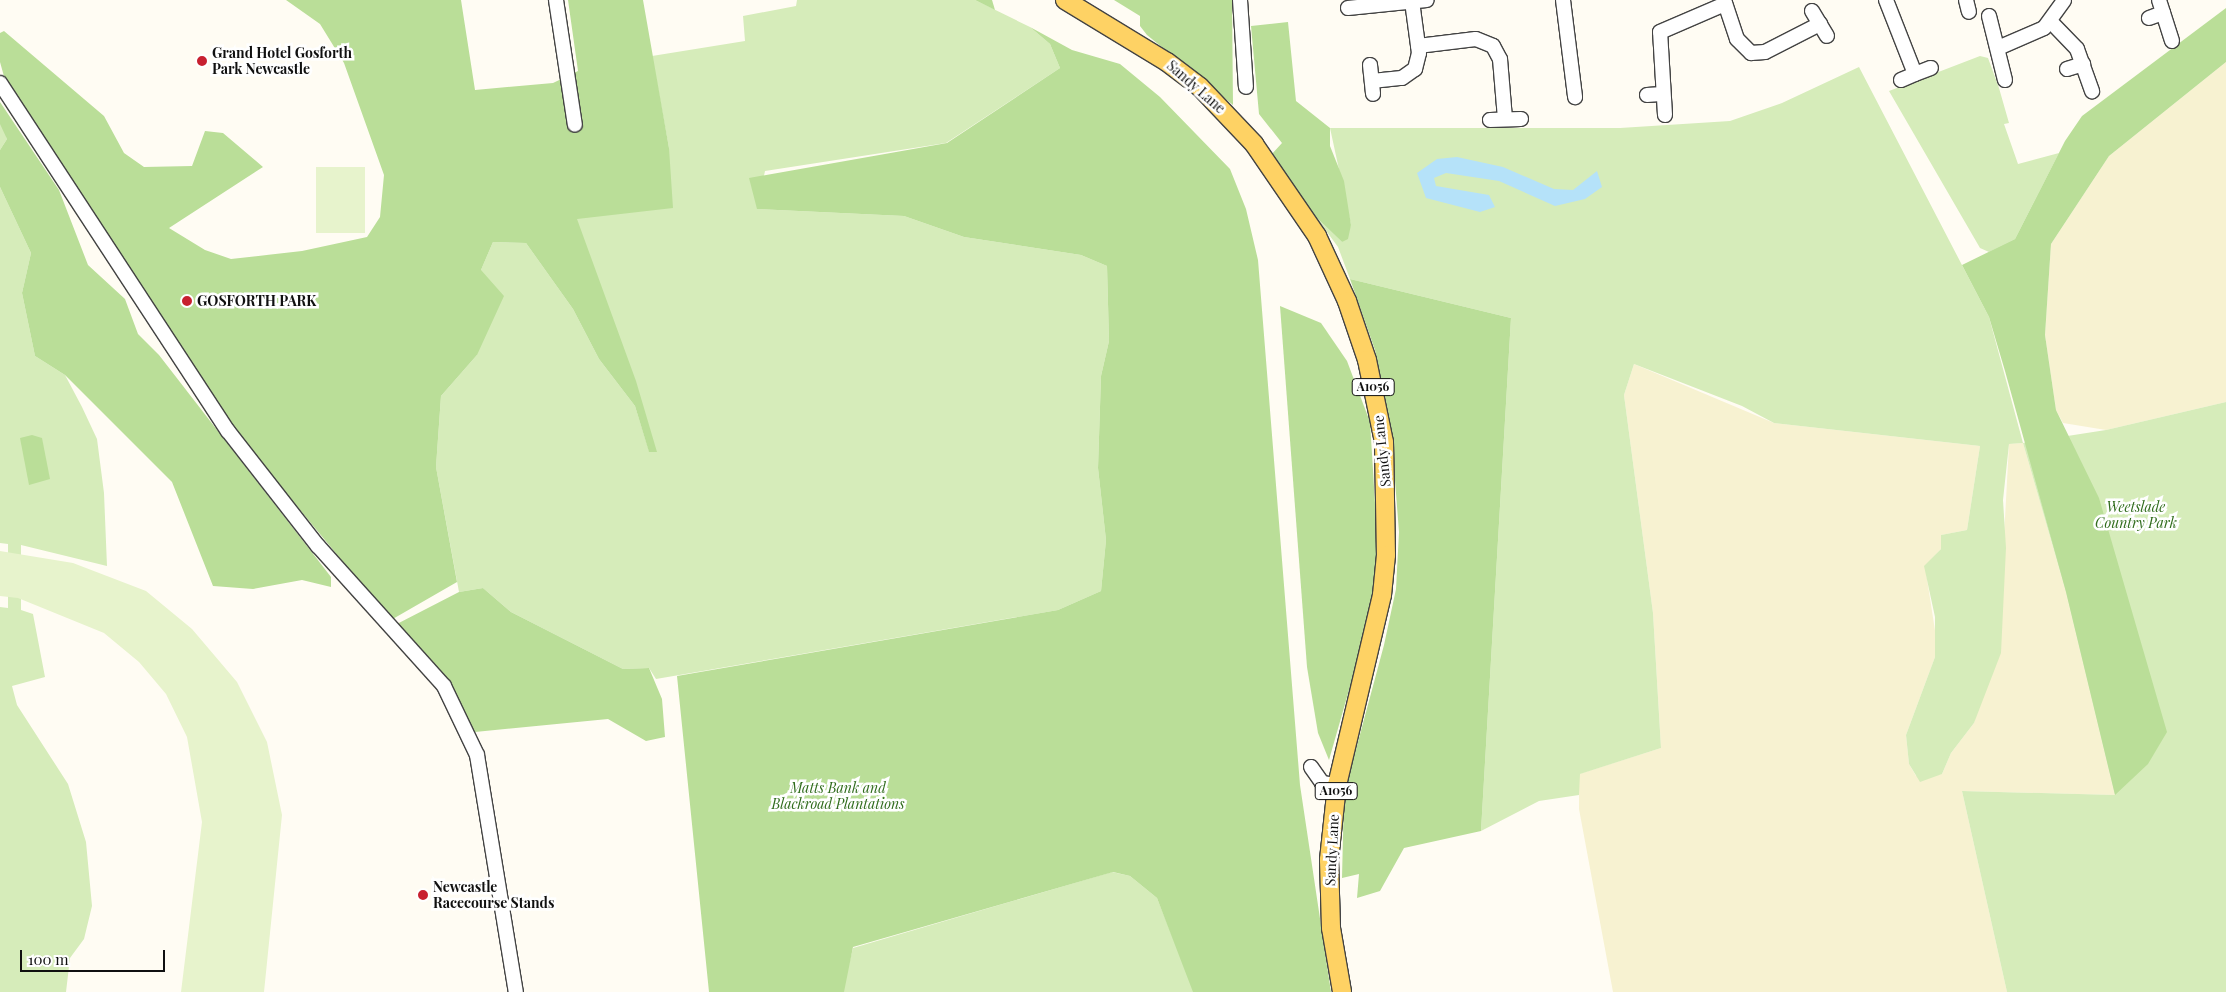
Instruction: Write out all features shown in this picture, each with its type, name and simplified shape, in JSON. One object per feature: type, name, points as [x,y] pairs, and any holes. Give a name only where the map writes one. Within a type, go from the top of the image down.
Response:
[{"type":"main road","name":"Sandy Lane","points":[[1065,0],[1167,62],[1227,114],[1291,194],[1317,236],[1348,301],[1367,360],[1384,442],[1386,555],[1382,595],[1336,785],[1328,860],[1331,928],[1342,992]]},
{"type":"street","points":[[556,0],[575,126]]},
{"type":"street","points":[[1240,0],[1246,87]]},
{"type":"street","points":[[1563,0],[1575,97]]},
{"type":"street","points":[[1886,0],[1915,74]]},
{"type":"street","points":[[1998,48],[2025,40],[2052,23],[2064,0]]},
{"type":"street","points":[[1348,8],[1365,3],[1420,1],[1417,66],[1410,75],[1372,87],[1370,65]]},
{"type":"street","points":[[1665,115],[1660,32],[1724,2],[1740,43],[1752,52],[1765,52],[1823,30],[1812,11]]},
{"type":"street","points":[[2149,18],[2161,7],[2172,41]]},
{"type":"street","points":[[1989,16],[2005,80]]},
{"type":"street","points":[[2052,23],[2073,43],[2083,64],[2092,91]]},
{"type":"street","points":[[1418,46],[1476,40],[1493,46],[1500,59],[1505,119]]},
{"type":"street","points":[[2067,69],[2083,64]]},
{"type":"street","points":[[1901,80],[1931,68]]},
{"type":"street","points":[[1558,77],[1573,75]]},
{"type":"street","points":[[0,83],[228,431],[318,546],[444,686],[477,755],[516,992]]},
{"type":"street","points":[[1647,95],[1663,94]]},
{"type":"street","points":[[1490,120],[1521,119]]},
{"type":"street","points":[[1310,767],[1322,783],[1336,785]]},
{"type":"shaded area","points":[[2226,62],[2226,402],[2106,430],[2063,423],[2056,410],[2045,335],[2051,244],[2109,156]]},
{"type":"shaded area","points":[[1634,364],[1774,423],[1980,446],[1967,530],[1941,535],[1941,549],[1925,566],[1936,637],[1935,657],[1906,735],[1909,764],[1916,776],[1942,774],[1951,753],[1974,723],[2001,593],[2009,444],[2023,443],[2066,592],[2115,795],[1962,791],[2007,992],[1613,992],[1579,809],[1579,774],[1661,748],[1653,613],[1624,395]]},
{"type":"green space","points":[[286,0],[461,0],[475,90],[553,83],[578,71],[568,0],[643,0],[669,148],[673,208],[577,219],[636,381],[657,452],[649,452],[635,406],[599,359],[573,309],[526,243],[493,242],[481,270],[504,296],[477,355],[441,396],[436,467],[457,582],[391,620],[234,430],[5,80],[0,62],[0,33],[4,31],[104,116],[124,153],[144,167],[192,166],[205,131],[223,133],[263,167],[169,228],[205,250],[231,259],[302,251],[367,237],[380,217],[384,175],[344,63],[320,24]]},
{"type":"green space","points":[[797,0],[975,0],[1030,27],[1050,44],[1060,68],[946,143],[765,171],[757,209],[904,216],[964,237],[1081,255],[1107,266],[1109,341],[1101,376],[1098,468],[1106,540],[1101,591],[1058,610],[656,679],[649,668],[623,669],[511,612],[483,588],[459,592],[436,467],[441,396],[477,355],[481,270],[493,242],[526,243],[573,309],[599,359],[635,406],[649,451],[656,452],[576,218],[669,148],[652,56],[745,41],[743,16],[796,6]]},
{"type":"green space","points":[[975,0],[992,0],[995,10]]},
{"type":"green space","points":[[1114,0],[1232,0],[1233,105],[1147,35],[1140,26],[1140,16]]},
{"type":"green space","points":[[2226,8],[2226,62],[2109,156],[2051,244],[2045,335],[2056,410],[2099,498],[2167,732],[2148,764],[2115,795],[2066,592],[2005,371],[1989,317],[1962,265],[2015,239],[2065,141],[2082,116]]},
{"type":"green space","points":[[1288,22],[1296,101],[1330,128],[1330,146],[1344,181],[1351,225],[1348,239],[1342,242],[1316,217],[1271,155],[1282,143],[1259,114],[1251,26]]},
{"type":"green space","name":"Matts Bank and Blackroad Plantations","points":[[1030,27],[1072,50],[1120,64],[1160,97],[1230,169],[1246,209],[1258,260],[1300,785],[1331,992],[1193,992],[1157,898],[1130,876],[1113,872],[853,947],[844,992],[709,992],[677,676],[1058,610],[1101,591],[1106,540],[1098,468],[1101,376],[1109,341],[1107,266],[1081,255],[964,237],[904,216],[757,209],[749,178],[947,143],[1060,68],[1050,44]]},
{"type":"green space","points":[[1980,56],[1988,58],[1999,88],[2009,123],[2004,124],[2018,164],[2059,153],[2015,239],[1989,252],[1980,248],[1889,91]]},
{"type":"green space","points":[[1859,67],[1989,317],[2023,443],[2009,444],[2003,500],[2006,548],[2001,653],[1974,723],[1951,753],[1942,774],[1920,782],[1909,764],[1906,735],[1935,657],[1935,617],[1924,566],[1941,549],[1941,535],[1967,530],[1980,446],[1774,423],[1742,406],[1634,364],[1624,395],[1653,613],[1661,748],[1580,774],[1579,795],[1539,801],[1481,831],[1511,318],[1350,279],[1338,247],[1316,217],[1342,242],[1351,225],[1330,128],[1620,128],[1730,121],[1782,103]]},
{"type":"green space","points":[[0,102],[59,190],[88,265],[125,299],[138,334],[159,355],[331,577],[331,587],[302,580],[253,589],[213,586],[172,482],[65,375],[35,356],[22,293],[31,253],[0,187],[0,150],[7,139],[0,124]]},
{"type":"green space","points":[[0,109],[7,139],[0,150]]},
{"type":"green space","points":[[316,167],[365,167],[365,233],[316,233]]},
{"type":"green space","points":[[0,187],[31,253],[22,293],[35,356],[65,375],[82,407],[97,439],[104,493],[107,566],[21,545],[21,610],[33,614],[45,677],[12,686],[17,705],[68,784],[86,842],[92,906],[84,939],[70,958],[66,992],[0,992],[0,607],[8,608],[8,544],[0,543]]},
{"type":"green space","points":[[1350,279],[1511,318],[1481,831],[1404,848],[1380,891],[1357,898],[1359,874],[1342,878],[1344,794],[1384,645],[1396,589],[1399,532],[1391,429],[1375,350]]},
{"type":"green space","points":[[1280,306],[1321,323],[1347,361],[1370,422],[1378,551],[1369,620],[1329,760],[1318,733],[1307,667]]},
{"type":"green space","name":"Weetslade Country Park","points":[[2226,402],[2226,992],[2007,992],[1962,791],[2115,795],[2066,592],[2023,443],[2106,430]]},
{"type":"green space","points":[[32,435],[42,438],[50,479],[29,485],[20,438]]},
{"type":"green space","points":[[0,551],[73,563],[146,591],[192,629],[237,682],[267,742],[282,815],[264,992],[181,992],[202,822],[187,737],[166,694],[139,662],[104,633],[18,598],[0,596]]},
{"type":"green space","points":[[483,588],[511,612],[623,669],[649,668],[662,699],[665,737],[646,741],[608,719],[475,732],[447,682],[393,626],[459,592]]},
{"type":"green space","points":[[1112,872],[1130,876],[1157,898],[1187,973],[1200,992],[842,992],[853,948]]},
{"type":"water","points":[[1457,157],[1503,167],[1554,189],[1573,190],[1597,171],[1602,187],[1585,199],[1555,206],[1499,181],[1446,173],[1434,178],[1436,186],[1489,195],[1495,207],[1480,212],[1426,198],[1417,173],[1437,159]]},
{"type":"place","name":"Grand Hotel Gosforth Park Newcastle","points":[[202,61]]},
{"type":"place","name":"GOSFORTH PARK","points":[[187,301]]},
{"type":"place","name":"Newcastle Racecourse Stands","points":[[423,895]]}]
